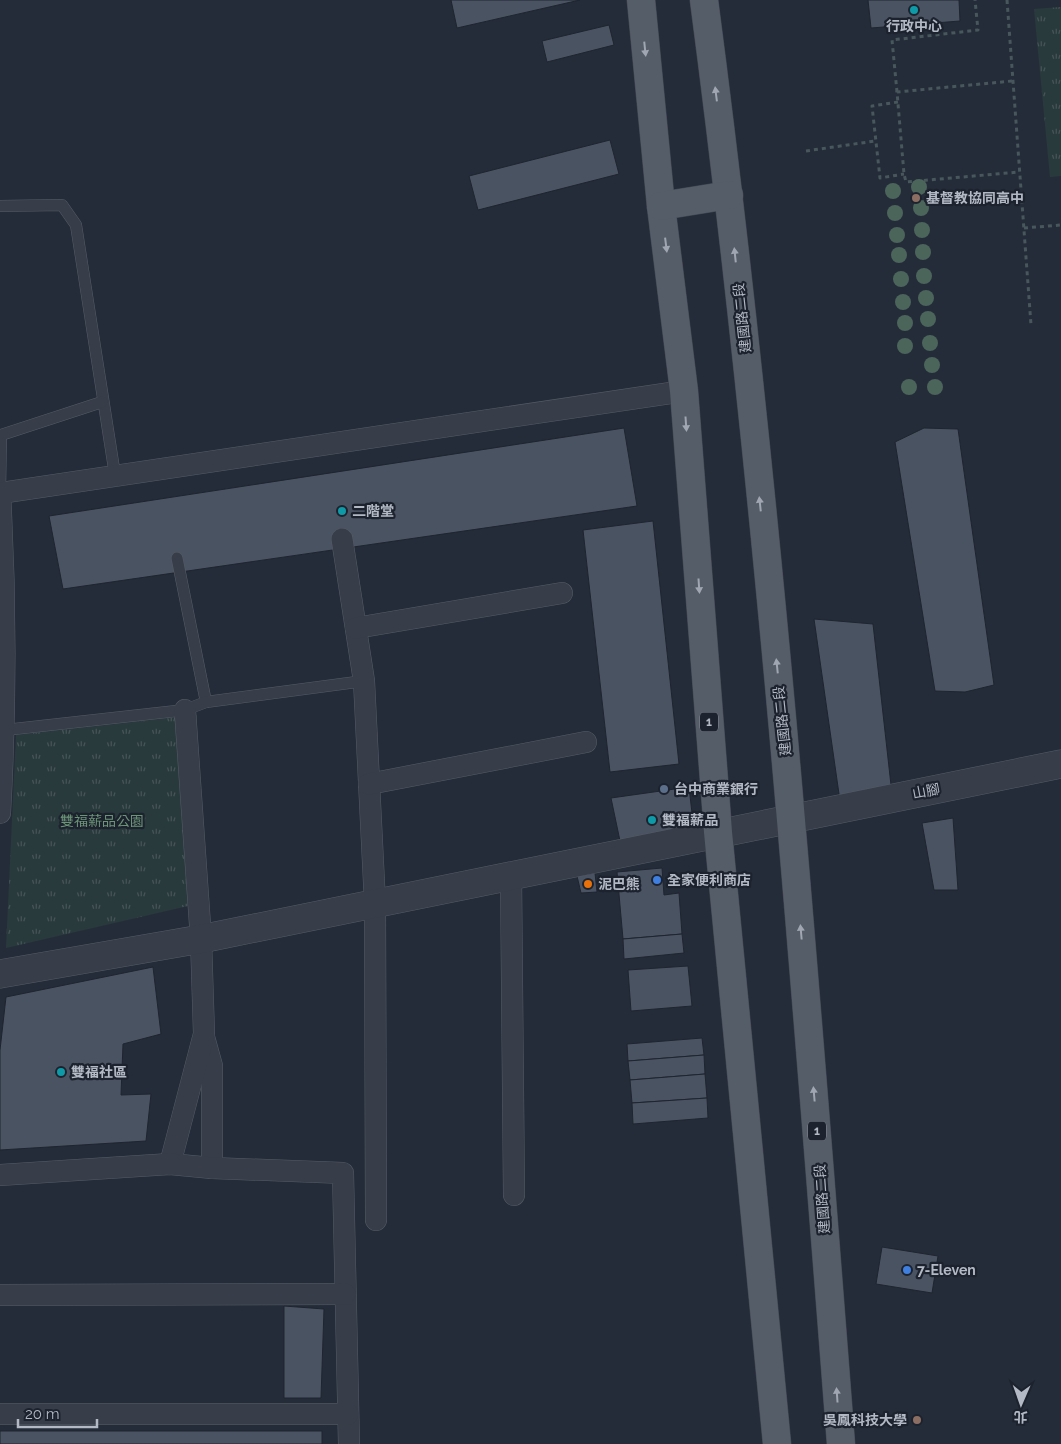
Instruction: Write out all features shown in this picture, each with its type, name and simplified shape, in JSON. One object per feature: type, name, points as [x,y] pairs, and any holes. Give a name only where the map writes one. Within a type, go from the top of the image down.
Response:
[{"type":"main road","name":"1","points":[[640,0],[661,206],[684,391],[718,832],[777,1444]]},
{"type":"main road","name":"建國路二段","points":[[704,0],[729,195],[792,818],[841,1444]]},
{"type":"main road","points":[[661,206],[729,195]]},
{"type":"street","points":[[0,813],[6,586],[0,493],[684,391]]},
{"type":"street","points":[[342,539],[364,681],[375,903],[376,1220]]},
{"type":"street","points":[[356,628],[562,593]]},
{"type":"street","points":[[185,710],[200,938],[204,1034],[212,1066],[212,1168]]},
{"type":"street","points":[[369,784],[586,742]]},
{"type":"street","name":"山腳","points":[[0,974],[200,938],[1061,764]]},
{"type":"street","points":[[511,875],[514,1195]]},
{"type":"street","points":[[170,1164],[204,1034]]},
{"type":"street","points":[[0,1175],[170,1164],[212,1168],[343,1173],[349,1444]]},
{"type":"street","points":[[0,1295],[345,1294]]},
{"type":"street","points":[[0,1414],[348,1414]]},
{"type":"lane","points":[[0,206],[62,205],[76,225],[102,402],[115,475]]},
{"type":"lane","points":[[0,493],[1,436],[102,402]]},
{"type":"lane","points":[[177,558],[206,702]]},
{"type":"lane","points":[[3,718],[185,710],[206,702],[364,681]]},
{"type":"path","points":[[975,0],[978,30],[892,40],[906,182],[1019,172]]},
{"type":"path","points":[[1007,0],[1031,325]]},
{"type":"path","points":[[897,92],[1012,81]]},
{"type":"path","points":[[898,102],[872,106],[880,178],[904,174]]},
{"type":"path","points":[[806,151],[875,142]]},
{"type":"path","points":[[1024,228],[1061,225]]},
{"type":"green space","points":[[1061,7],[1061,176],[1050,177],[1034,9]]},
{"type":"green space","name":"雙福薪品公園","points":[[197,715],[188,906],[6,948],[16,735]]},
{"type":"building","points":[[451,0],[580,0],[457,28]]},
{"type":"building","name":"行政中心","points":[[868,0],[959,0],[960,21],[871,28]]},
{"type":"building","points":[[609,25],[614,45],[547,62],[542,41]]},
{"type":"building","points":[[610,140],[619,174],[478,210],[469,176]]},
{"type":"building","name":"二階堂","points":[[624,428],[637,506],[63,589],[49,516]]},
{"type":"building","points":[[924,428],[958,429],[994,685],[965,692],[935,691],[895,442]]},
{"type":"building","points":[[653,521],[679,764],[610,772],[583,530]]},
{"type":"building","points":[[814,619],[873,624],[892,794],[840,801]]},
{"type":"building","name":"雙福薪品","points":[[689,787],[692,813],[686,827],[620,841],[611,798]]},
{"type":"building","points":[[953,818],[958,890],[934,890],[922,823]]},
{"type":"building","points":[[662,868],[664,895],[679,893],[682,934],[623,939],[617,872]]},
{"type":"building","name":"泥巴熊","points":[[595,873],[597,892],[581,893],[577,876]]},
{"type":"building","points":[[682,934],[684,953],[624,959],[623,939]]},
{"type":"building","points":[[688,966],[692,1006],[631,1011],[628,970]]},
{"type":"building","name":"雙福社區","points":[[153,967],[161,1034],[123,1044],[121,1095],[151,1094],[146,1141],[0,1150],[0,1050],[6,997]]},
{"type":"building","points":[[702,1038],[704,1055],[628,1061],[627,1044]]},
{"type":"building","points":[[704,1055],[705,1074],[630,1080],[628,1061]]},
{"type":"building","points":[[705,1074],[707,1098],[632,1103],[630,1080]]},
{"type":"building","points":[[707,1098],[708,1118],[633,1124],[632,1103]]},
{"type":"building","name":"7-Eleven","points":[[882,1247],[938,1256],[932,1293],[876,1284]]},
{"type":"building","points":[[284,1306],[324,1309],[321,1398],[284,1398]]},
{"type":"building","points":[[0,1431],[322,1431],[322,1444],[0,1444]]},
{"type":"place","name":"行政中心","points":[[914,10]]},
{"type":"place","name":"基督教協同高中","points":[[916,198]]},
{"type":"place","name":"二階堂","points":[[342,511]]},
{"type":"place","name":"台中商業銀行","points":[[664,789]]},
{"type":"place","name":"雙福薪品","points":[[652,820]]},
{"type":"place","name":"全家便利商店","points":[[657,880]]},
{"type":"place","name":"泥巴熊","points":[[588,884]]},
{"type":"place","name":"雙福社區","points":[[61,1072]]},
{"type":"place","name":"7-Eleven","points":[[907,1270]]},
{"type":"place","name":"吳鳳科技大學","points":[[917,1420]]}]
